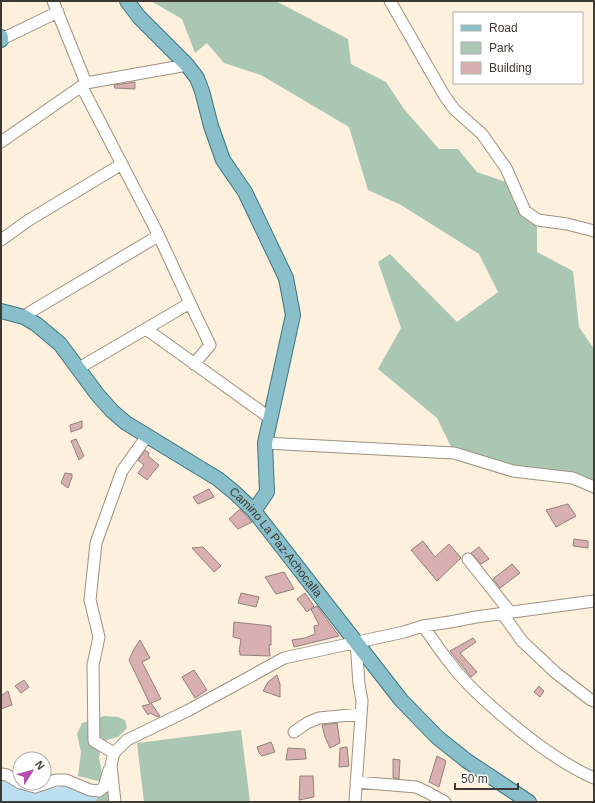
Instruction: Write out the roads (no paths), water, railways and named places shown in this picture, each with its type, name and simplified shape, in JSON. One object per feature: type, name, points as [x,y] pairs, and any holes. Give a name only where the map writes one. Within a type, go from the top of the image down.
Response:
[{"type":"main road","points":[[127,1],[139,18],[197,78],[223,160],[245,192],[286,278],[292,315],[265,443],[267,492],[254,511]]},
{"type":"main road","name":"Camino La Paz-Achocalla","points":[[1,310],[24,317],[40,326],[60,344],[97,394],[112,411],[126,423],[218,479],[234,492],[254,511],[401,700],[437,737],[467,761],[529,802]]},
{"type":"street","points":[[53,1],[86,83]]},
{"type":"street","points":[[390,1],[454,109],[482,134],[506,168],[525,211],[538,220],[567,224],[594,231]]},
{"type":"street","points":[[1,39],[58,12]]},
{"type":"street","points":[[1,142],[86,83],[187,66]]},
{"type":"street","points":[[86,83],[82,86],[83,89],[158,236],[210,345],[194,364]]},
{"type":"street","points":[[1,240],[29,220],[122,164]]},
{"type":"street","points":[[24,317],[158,236]]},
{"type":"street","points":[[79,368],[190,303]]},
{"type":"street","points":[[146,329],[270,418]]},
{"type":"street","points":[[114,753],[94,741],[93,665],[99,637],[90,600],[96,543],[122,471],[147,436]]},
{"type":"street","points":[[265,443],[454,453],[513,471],[573,478],[594,487]]},
{"type":"street","points":[[468,559],[506,613],[522,641],[556,673],[594,701]]},
{"type":"street","points":[[52,781],[66,780],[90,790],[99,791],[104,787],[114,753],[133,736],[187,711],[284,658],[404,632],[423,626],[594,600]]},
{"type":"street","points":[[423,626],[450,664],[493,709],[532,740],[578,771],[594,778]]},
{"type":"street","points":[[355,802],[362,701],[359,684],[356,642]]},
{"type":"street","points":[[294,732],[319,718],[361,714]]},
{"type":"street","points":[[111,766],[115,802]]},
{"type":"street","points":[[1,774],[12,778]]},
{"type":"street","points":[[356,782],[416,787],[445,802]]},
{"type":"water","points":[[12,771],[12,791],[52,791],[52,787],[56,788],[71,782],[100,795],[94,802],[1,802],[1,775],[5,777]]}]
